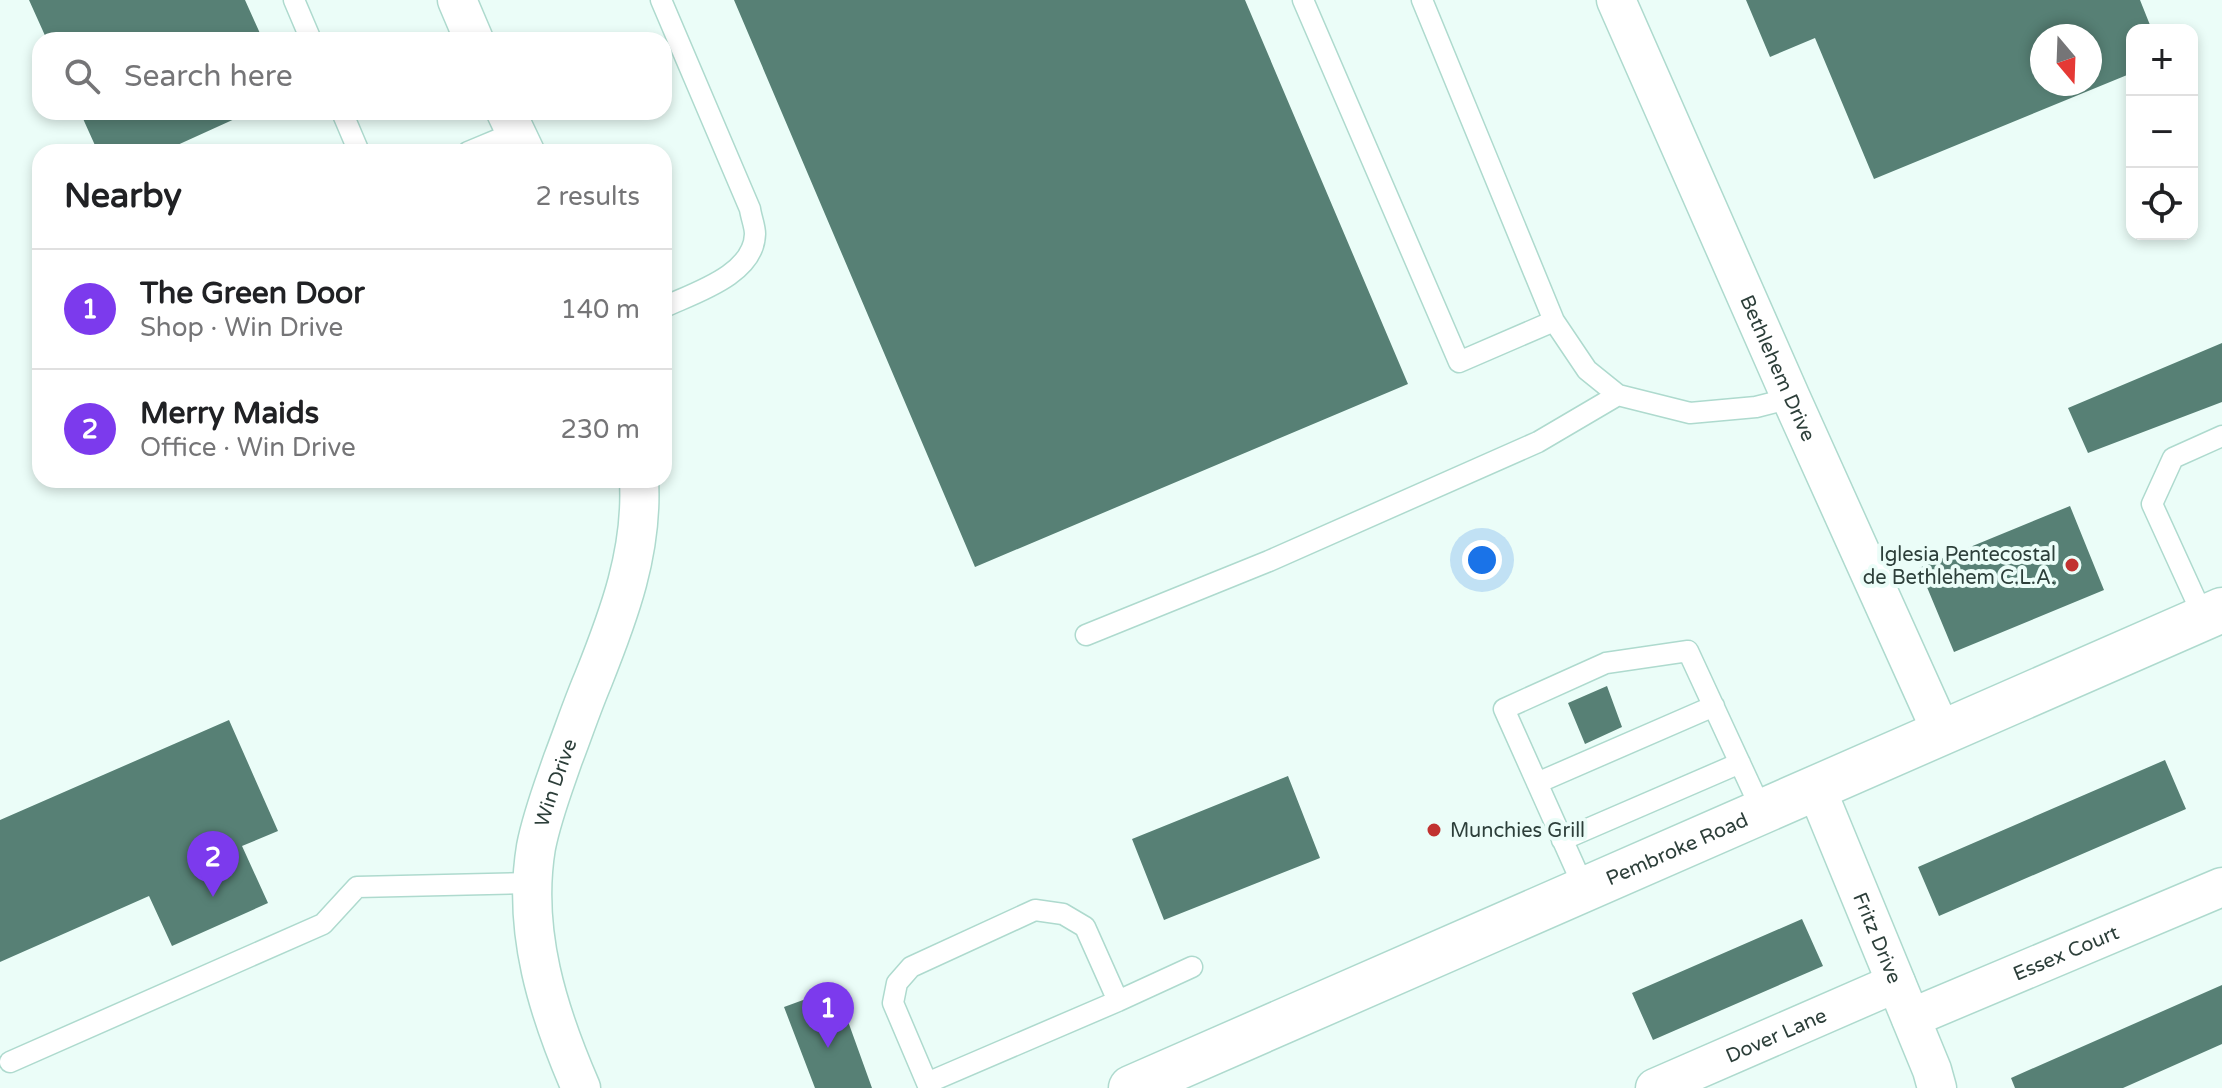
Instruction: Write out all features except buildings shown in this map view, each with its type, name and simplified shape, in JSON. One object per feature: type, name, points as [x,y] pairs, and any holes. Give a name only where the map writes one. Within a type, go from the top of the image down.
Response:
[{"type":"main road","name":"Pembroke Road","points":[[1131,1088],[2213,614]]},
{"type":"street","points":[[457,0],[471,32]]},
{"type":"street","name":"Bethlehem Drive","points":[[1616,0],[1942,733]]},
{"type":"street","name":"Win Drive","points":[[581,1088],[543,988],[534,933],[532,883],[536,846],[546,806],[622,603],[633,558],[639,488]]},
{"type":"street","name":"Fritz Drive","points":[[1816,788],[1937,1088]]},
{"type":"street","name":"Essex Court","points":[[1911,1018],[2222,887]]},
{"type":"street","name":"Dover Lane","points":[[1655,1088],[1896,983]]},
{"type":"lane","points":[[294,0],[308,32]]},
{"type":"lane","points":[[661,0],[750,209],[755,236],[745,261],[730,276],[672,303]]},
{"type":"lane","points":[[1303,0],[1459,362],[1554,321]]},
{"type":"lane","points":[[1422,0],[1554,321],[1587,370],[1618,395],[1690,413],[1756,407],[1791,398]]},
{"type":"lane","points":[[345,120],[356,144]]},
{"type":"lane","points":[[487,144],[516,132]]},
{"type":"lane","points":[[1086,635],[1269,561],[1538,442],[1618,395]]},
{"type":"lane","points":[[2213,614],[2152,504],[2173,458],[2222,436]]},
{"type":"lane","points":[[1585,890],[1504,709],[1606,663],[1688,651],[1762,811]]},
{"type":"lane","points":[[1537,783],[1714,706]]},
{"type":"lane","points":[[1562,840],[1740,763]]},
{"type":"lane","points":[[10,1062],[323,924],[357,887],[532,883]]},
{"type":"lane","points":[[1118,1001],[1085,927],[1063,914],[1035,910],[911,967],[897,983],[893,1003],[928,1086],[1118,1001],[1192,967]]},
{"type":"place","name":"Iglesia Pentecostal de Bethlehem C.L.A.","points":[[2072,565]]},
{"type":"place","name":"Munchies Grill","points":[[1434,830]]},
{"type":"place","name":"Merry Maids","points":[[213,897]]},
{"type":"place","name":"The Green Door","points":[[828,1048]]}]
